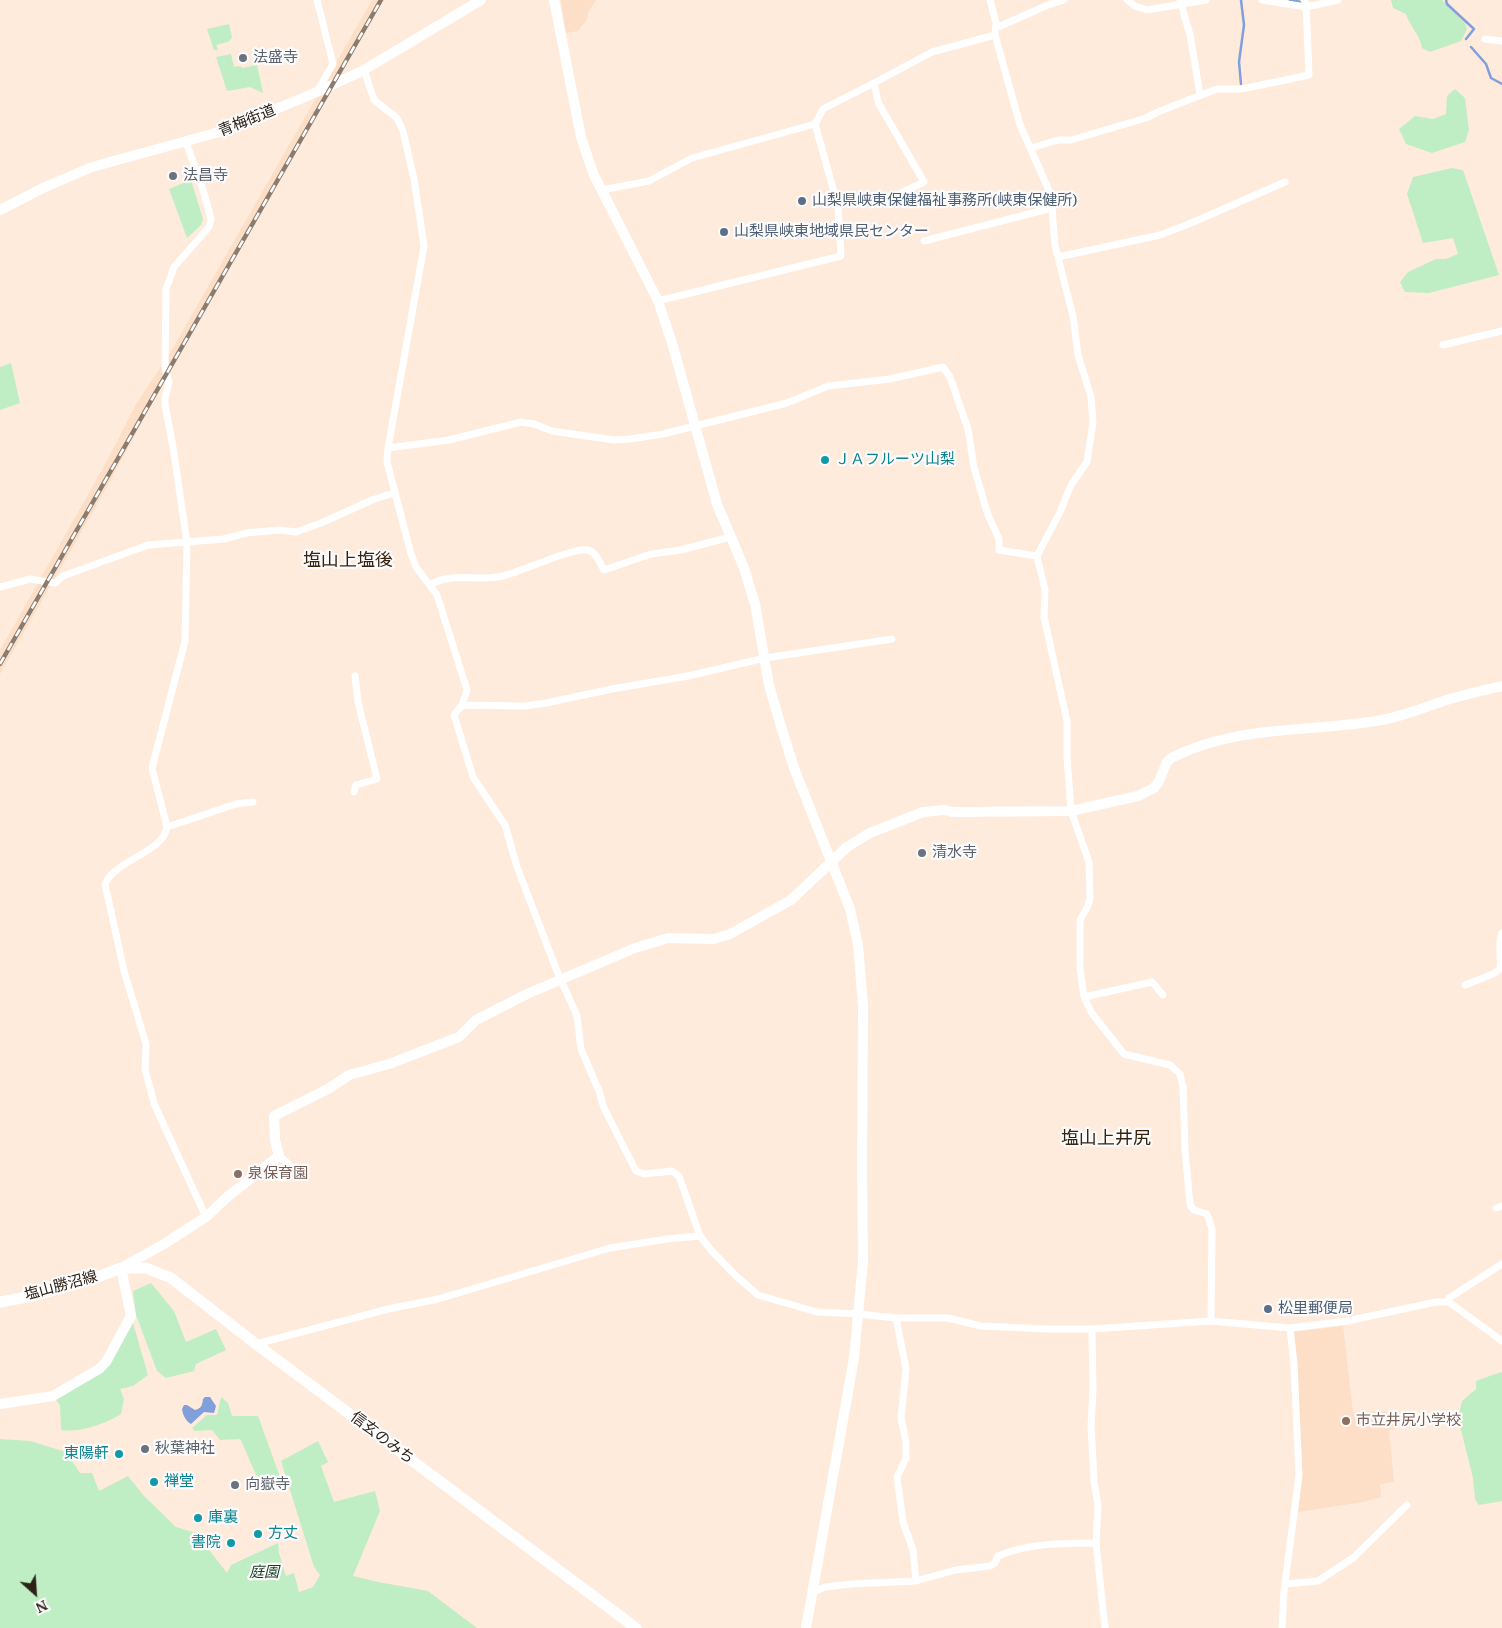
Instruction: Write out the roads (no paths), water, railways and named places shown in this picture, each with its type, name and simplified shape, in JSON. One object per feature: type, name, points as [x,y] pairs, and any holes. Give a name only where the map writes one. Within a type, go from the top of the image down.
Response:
[{"type":"main road","name":"塩山勝沼線","points":[[0,1302],[37,1295],[92,1279],[121,1268]]},
{"type":"main road","name":"信玄のみち","points":[[121,1268],[146,1268],[171,1278],[256,1344],[636,1628]]},
{"type":"street","points":[[316,92],[333,64],[317,0]]},
{"type":"street","name":"青梅街道","points":[[0,210],[45,187],[92,168],[223,131],[316,92],[364,70],[481,0]]},
{"type":"street","points":[[554,0],[581,137],[593,173],[658,301],[672,343],[717,504],[744,568],[755,604],[769,685],[794,768],[848,903],[856,936],[864,1006],[863,1261],[860,1314],[854,1358],[806,1628]]},
{"type":"street","points":[[990,0],[995,32],[1020,125],[1051,196],[1055,246],[1073,316],[1078,355],[1091,397],[1093,422],[1087,462],[1070,485],[1060,512],[1037,556],[1045,590],[1044,617],[1067,721],[1067,757],[1071,811],[1089,862],[1090,898],[1080,920],[1080,968],[1084,997],[1091,1012],[1124,1054],[1170,1066],[1180,1074],[1183,1087],[1185,1150],[1190,1205],[1194,1210],[1207,1214],[1212,1228],[1211,1321]]},
{"type":"street","points":[[658,301],[841,256],[838,206],[815,124],[823,109],[932,52],[995,32],[1048,5],[1064,0]]},
{"type":"street","points":[[1126,0],[1135,6],[1147,10],[1181,2],[1206,0]]},
{"type":"street","points":[[1262,0],[1305,4],[1338,0]]},
{"type":"street","points":[[1181,2],[1190,35],[1200,94]]},
{"type":"street","points":[[1031,148],[1058,140],[1071,140],[1146,118],[1160,110],[1217,89],[1242,89],[1309,75],[1305,4]]},
{"type":"street","points":[[1486,39],[1502,41]]},
{"type":"street","points":[[364,70],[374,100],[397,118],[403,131],[414,179],[424,246],[388,448],[387,462],[394,493],[416,567],[438,595],[444,611],[449,636],[467,690],[462,705],[454,715],[470,772],[504,825],[517,867],[560,979],[577,1016],[581,1049],[599,1091],[604,1108],[636,1171],[644,1174],[672,1171],[680,1176],[700,1236],[735,1275],[758,1295],[817,1312],[896,1318],[948,1318],[981,1326],[1047,1329],[1211,1321],[1290,1328],[1347,1322],[1436,1302],[1449,1302],[1502,1341]]},
{"type":"street","points":[[874,83],[878,102],[924,182],[899,194]]},
{"type":"street","points":[[602,190],[649,181],[692,158],[815,124]]},
{"type":"street","points":[[186,142],[211,219],[208,227],[174,267],[166,289],[164,368],[169,382],[165,406],[187,543],[185,641],[152,768],[168,827],[163,838],[154,846],[124,864],[108,878],[105,884],[124,971],[146,1044],[145,1070],[155,1106],[206,1217]]},
{"type":"street","points":[[1058,257],[1160,235],[1285,182]]},
{"type":"street","points":[[924,241],[1052,208]]},
{"type":"street","points":[[1443,345],[1502,331]]},
{"type":"street","points":[[388,448],[449,440],[521,422],[534,424],[552,431],[614,440],[630,439],[663,434],[787,402],[828,386],[890,379],[943,367],[950,377],[968,429],[974,468],[988,515],[999,539],[999,550],[1037,556]]},
{"type":"street","points":[[0,586],[30,579],[55,583],[63,576],[148,545],[224,539],[246,533],[279,530],[296,532],[372,500],[394,493]]},
{"type":"street","points":[[430,585],[455,577],[501,576],[568,553],[586,549],[594,552],[604,570],[651,554],[681,550],[730,537]]},
{"type":"street","points":[[462,705],[524,706],[546,704],[612,689],[688,676],[765,658],[892,638]]},
{"type":"street","points":[[354,792],[356,785],[377,779],[358,702],[355,676]]},
{"type":"street","points":[[290,1165],[279,1156],[275,1140],[274,1116],[328,1089],[349,1075],[389,1064],[459,1037],[476,1020],[560,979],[656,940],[668,938],[714,939],[730,934],[791,900],[847,847],[870,833],[923,812],[945,810],[952,812],[1071,811],[1147,793],[1159,782],[1167,762],[1171,758],[1235,737],[1281,730],[1370,722],[1452,698],[1502,686]]},
{"type":"street","points":[[168,827],[236,804],[253,802]]},
{"type":"street","points":[[1465,985],[1494,974],[1500,969],[1502,962],[1499,944],[1502,933]]},
{"type":"street","points":[[1084,997],[1152,982],[1162,996]]},
{"type":"street","points":[[0,1404],[53,1396],[92,1373],[106,1362],[131,1316],[121,1268],[164,1244],[206,1217],[226,1198],[279,1156]]},
{"type":"street","points":[[256,1344],[388,1309],[438,1299],[610,1248],[700,1236]]},
{"type":"street","points":[[1449,1298],[1502,1264]]},
{"type":"street","points":[[896,1318],[906,1369],[901,1418],[906,1442],[906,1458],[897,1477],[903,1522],[913,1550],[916,1581]]},
{"type":"street","points":[[1092,1328],[1093,1390],[1091,1426],[1094,1481],[1098,1505],[1096,1543],[1105,1628]]},
{"type":"street","points":[[1282,1628],[1285,1584],[1299,1474],[1294,1364],[1290,1328]]},
{"type":"street","points":[[1285,1584],[1318,1581],[1353,1558],[1407,1505]]},
{"type":"street","points":[[811,1593],[825,1587],[916,1581],[955,1570],[990,1566],[995,1563],[998,1556],[1042,1546],[1096,1543]]},
{"type":"water","points":[[205,1397],[210,1397],[216,1406],[214,1413],[204,1412],[191,1424],[183,1414],[182,1409],[184,1405],[195,1410],[201,1406]]},
{"type":"waterway","points":[[1241,0],[1244,25],[1239,62],[1241,84]]},
{"type":"waterway","points":[[1290,0],[1302,2]]},
{"type":"waterway","points":[[1446,0],[1447,4],[1474,29],[1466,39]]},
{"type":"waterway","points":[[1471,47],[1486,64],[1491,78],[1502,84]]},
{"type":"railway","points":[[0,664],[381,0]]},
{"type":"place","name":"法盛寺","points":[[243,58]]},
{"type":"place","name":"法昌寺","points":[[173,176]]},
{"type":"place","name":"山梨県峡東保健福祉事務所(峡東保健所)","points":[[802,201]]},
{"type":"place","name":"山梨県峡東地域県民センター","points":[[724,232]]},
{"type":"place","name":"ＪＡフルーツ山梨","points":[[825,460]]},
{"type":"place","name":"清水寺","points":[[922,853]]},
{"type":"place","name":"泉保育園","points":[[238,1174]]},
{"type":"place","name":"松里郵便局","points":[[1268,1309]]},
{"type":"place","name":"市立井尻小学校","points":[[1346,1421]]},
{"type":"place","name":"秋葉神社","points":[[145,1449]]},
{"type":"place","name":"東陽軒","points":[[119,1454]]},
{"type":"place","name":"禅堂","points":[[154,1482]]},
{"type":"place","name":"向嶽寺","points":[[235,1485]]},
{"type":"place","name":"庫裏","points":[[198,1518]]},
{"type":"place","name":"方丈","points":[[258,1534]]},
{"type":"place","name":"書院","points":[[231,1543]]},
{"type":"district","name":"塩山上塩後","points":[[348,561]]},
{"type":"district","name":"塩山上井尻","points":[[1106,1139]]},
{"type":"park label","name":"庭園","points":[[264,1573]]}]
